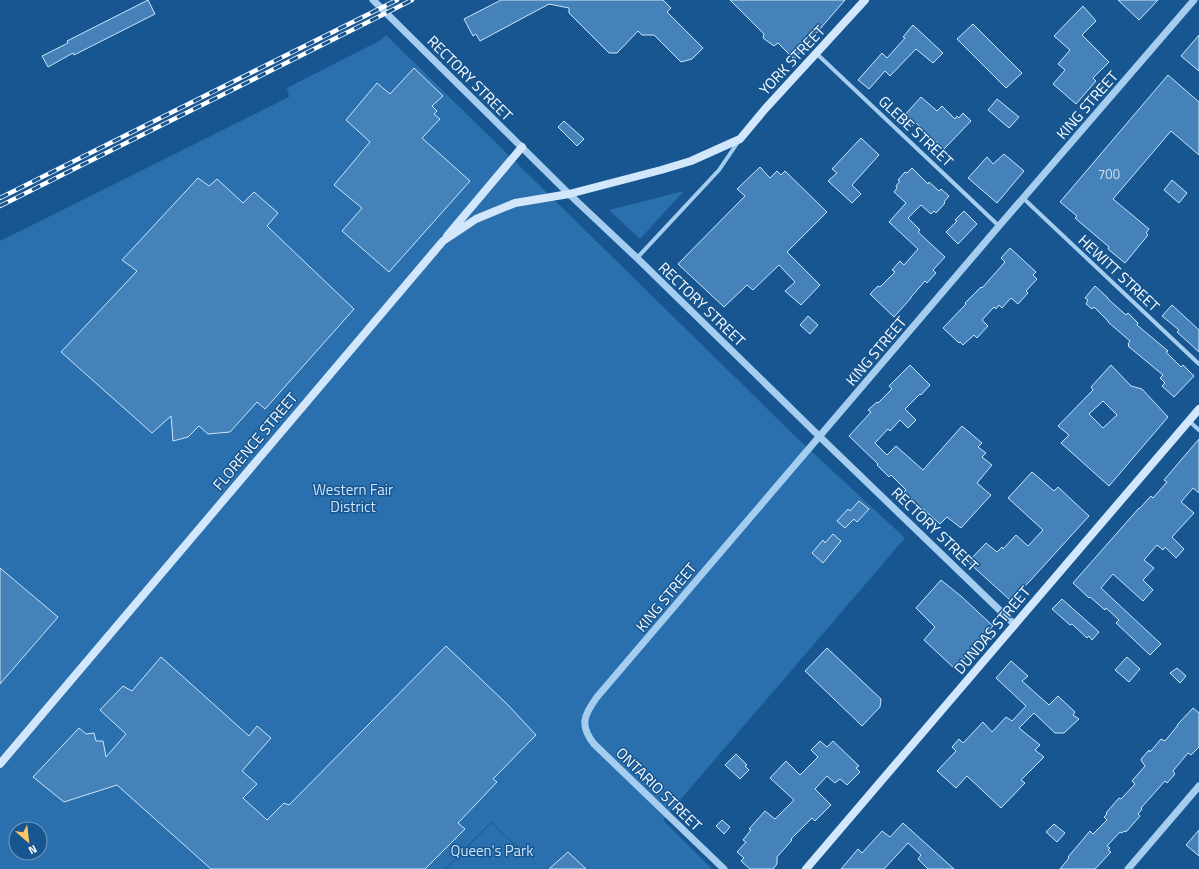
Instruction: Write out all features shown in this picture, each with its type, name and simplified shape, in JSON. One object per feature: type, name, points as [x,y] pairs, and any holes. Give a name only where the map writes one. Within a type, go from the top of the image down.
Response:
[{"type":"main road","name":"YORK STREET","points":[[569,194],[691,161],[740,139],[865,0]]},
{"type":"main road","points":[[443,241],[522,147]]},
{"type":"main road","name":"FLORENCE STREET","points":[[0,764],[443,241],[476,219],[515,203],[569,194]]},
{"type":"main road","name":"DUNDAS STREET","points":[[806,869],[1199,409]]},
{"type":"street","name":"RECTORY STREET","points":[[373,0],[569,194],[637,258],[1015,625]]},
{"type":"street","name":"KING STREET","points":[[584,722],[588,710],[597,698],[999,226],[1194,0]]},
{"type":"street","name":"GLEBE STREET","points":[[817,54],[999,226]]},
{"type":"street","name":"YORK STREET","points":[[637,258],[719,170],[740,139]]},
{"type":"street","name":"HEWITT STREET","points":[[1023,198],[1199,364]]},
{"type":"street","points":[[1189,421],[1199,430]]},
{"type":"street","name":"ONTARIO STREET","points":[[584,722],[587,734],[594,744],[724,869]]},
{"type":"street","points":[[1128,869],[1199,786]]},
{"type":"green space","name":"Western Fair District","points":[[386,35],[796,437],[905,538],[663,820],[712,869],[446,869],[491,823],[518,848],[526,860],[519,848],[491,822],[445,869],[0,869],[0,241],[289,97],[287,88],[381,40]]},
{"type":"green space","points":[[684,191],[640,239],[609,210]]},
{"type":"building","points":[[148,0],[155,14],[74,55],[73,53],[48,67],[42,56],[68,43],[67,41]]},
{"type":"building","points":[[501,0],[663,0],[671,8],[667,12],[703,48],[692,59],[681,62],[654,35],[642,35],[638,31],[617,53],[609,53],[569,13],[569,8],[549,4],[480,41],[476,34],[473,36],[464,19]]},
{"type":"building","points":[[730,0],[845,0],[794,59],[778,43],[774,46],[763,38],[764,34]]},
{"type":"building","points":[[1118,0],[1158,0],[1139,20]]},
{"type":"building","points":[[1083,6],[1096,21],[1082,35],[1109,62],[1093,78],[1096,81],[1076,104],[1053,84],[1065,70],[1058,64],[1070,50],[1054,36]]},
{"type":"building","points":[[973,24],[1022,73],[1006,88],[957,39]]},
{"type":"building","points":[[913,25],[943,53],[933,63],[916,49],[890,76],[885,71],[869,89],[858,80],[882,53],[887,58],[905,38],[903,37]]},
{"type":"building","points":[[1199,35],[1199,71],[1181,56]]},
{"type":"building","points":[[414,68],[443,96],[432,106],[437,111],[434,114],[440,119],[422,138],[470,181],[389,272],[342,231],[362,208],[334,185],[370,142],[346,120],[377,83],[390,94]]},
{"type":"building","points":[[1168,75],[1199,102],[1199,155],[1171,131],[1113,199],[1149,229],[1146,233],[1148,235],[1125,263],[1075,218],[1077,216],[1060,202]]},
{"type":"building","points":[[921,97],[937,111],[942,106],[955,119],[957,116],[959,118],[963,113],[971,121],[944,149],[916,123],[912,126],[903,117]]},
{"type":"building","points":[[997,99],[1019,117],[1009,128],[988,110]]},
{"type":"building","points":[[564,121],[584,139],[577,146],[558,127]]},
{"type":"building","points":[[861,138],[879,155],[852,185],[861,194],[852,203],[828,181],[837,173],[832,169]]},
{"type":"building","points":[[1004,154],[1024,171],[997,203],[968,178],[987,157],[993,164]]},
{"type":"building","points":[[760,167],[770,178],[777,171],[781,175],[785,171],[827,212],[787,252],[820,285],[801,305],[785,291],[795,282],[779,265],[753,290],[747,285],[724,307],[678,264],[745,196],[737,189]]},
{"type":"building","points":[[912,168],[928,184],[929,182],[939,191],[941,189],[949,196],[936,213],[934,211],[931,214],[921,205],[908,218],[920,230],[918,232],[945,257],[933,270],[936,273],[927,283],[925,281],[894,317],[870,294],[878,286],[880,287],[895,272],[892,270],[900,261],[904,265],[918,249],[889,222],[906,203],[894,192],[900,181],[898,180],[905,172],[907,173]]},
{"type":"building","points":[[198,178],[209,186],[217,179],[243,203],[254,192],[278,213],[267,226],[354,309],[265,409],[257,402],[230,432],[208,434],[199,426],[188,437],[173,441],[171,416],[152,433],[61,352],[137,271],[122,260]]},
{"type":"building","points":[[1172,180],[1187,193],[1179,203],[1164,190]]},
{"type":"building","points":[[964,211],[977,224],[958,244],[946,232]]},
{"type":"building","points":[[1010,248],[1036,272],[1033,275],[1037,279],[1026,291],[1028,293],[1018,304],[1011,298],[1002,308],[999,305],[996,309],[994,307],[982,320],[988,326],[977,338],[974,335],[963,345],[960,342],[959,343],[943,328],[1005,262],[1001,258]]},
{"type":"building","points":[[1095,286],[1126,315],[1128,313],[1138,323],[1137,325],[1168,351],[1166,352],[1181,367],[1183,365],[1194,376],[1174,397],[1162,386],[1165,383],[1160,378],[1163,375],[1128,346],[1130,341],[1108,322],[1094,307],[1092,309],[1086,304],[1088,300],[1085,298]]},
{"type":"building","points":[[1172,305],[1199,330],[1199,352],[1177,332],[1179,330],[1162,316]]},
{"type":"building","points":[[808,316],[818,325],[810,334],[800,325]]},
{"type":"building","points":[[910,365],[930,385],[905,409],[916,420],[908,428],[900,420],[890,431],[888,429],[875,443],[887,455],[896,446],[923,470],[962,426],[982,443],[978,447],[986,453],[982,457],[992,465],[977,483],[991,495],[961,528],[947,517],[940,524],[904,492],[906,490],[891,475],[889,477],[877,465],[878,464],[849,436],[871,412],[868,410],[877,402],[878,403],[892,389],[889,386]]},
{"type":"building","points":[[1111,365],[1131,386],[1142,389],[1168,417],[1109,486],[1061,443],[1069,435],[1058,426],[1093,390],[1091,387]],"holes":[[[1103,401],[1117,415],[1103,428],[1089,414]]]},
{"type":"building","points":[[1199,439],[1199,493],[1193,488],[1181,502],[1194,513],[1172,537],[1184,549],[1176,558],[1165,547],[1163,550],[1157,545],[1144,560],[1154,568],[1143,580],[1153,590],[1143,601],[1113,574],[1101,588],[1161,644],[1150,655],[1116,623],[1119,620],[1106,608],[1105,610],[1090,597],[1089,598],[1073,583],[1139,508],[1151,496],[1153,498],[1167,482],[1164,480]]},
{"type":"building","points":[[1032,472],[1054,491],[1058,487],[1089,516],[1029,582],[1010,600],[968,562],[986,543],[997,552],[1002,547],[1003,549],[1016,535],[1028,546],[1043,530],[1008,498]]},
{"type":"building","points":[[859,501],[869,509],[857,522],[854,519],[845,528],[837,521],[848,509],[850,511]]},
{"type":"building","points":[[833,534],[841,541],[823,563],[812,553],[823,540],[825,543]]},
{"type":"building","points":[[0,568],[58,617],[0,684]]},
{"type":"building","points":[[941,580],[993,626],[955,669],[924,640],[935,627],[916,608]]},
{"type":"building","points":[[1062,599],[1099,632],[1092,640],[1089,636],[1087,638],[1072,624],[1070,625],[1052,609]]},
{"type":"building","points":[[446,646],[507,704],[536,735],[493,779],[497,782],[458,823],[465,829],[425,869],[211,869],[117,785],[64,802],[33,777],[79,728],[86,734],[94,733],[96,741],[103,741],[106,757],[126,734],[100,710],[123,686],[132,691],[161,657],[249,736],[257,726],[271,738],[242,771],[257,784],[243,798],[267,820],[284,803],[289,805]]},
{"type":"building","points":[[827,648],[881,699],[880,707],[862,726],[805,671]]},
{"type":"building","points":[[1127,657],[1140,669],[1129,682],[1115,670]]},
{"type":"building","points":[[1011,661],[1028,676],[1022,681],[1049,705],[1058,696],[1075,712],[1073,715],[1079,719],[1064,733],[1055,733],[1034,713],[1019,728],[1040,745],[1035,750],[1044,757],[1021,780],[1025,783],[1001,808],[967,776],[956,788],[937,771],[956,751],[952,747],[959,739],[963,743],[983,722],[992,732],[1006,717],[1012,721],[1026,706],[996,678]]},
{"type":"building","points":[[1177,668],[1186,676],[1180,683],[1170,673]]},
{"type":"building","points":[[1193,708],[1199,713],[1199,747],[1191,755],[1188,753],[1173,771],[1175,774],[1167,783],[1165,781],[1141,808],[1142,809],[1138,814],[1140,816],[1126,832],[1120,832],[1107,846],[1110,848],[1108,850],[1111,852],[1095,869],[1060,869],[1090,831],[1093,834],[1107,820],[1104,817],[1107,814],[1106,813],[1119,798],[1121,799],[1135,784],[1132,781],[1145,766],[1141,760],[1142,758],[1149,750],[1150,752],[1161,739],[1165,741],[1177,725]]},
{"type":"building","points":[[820,741],[827,747],[833,741],[859,766],[856,768],[860,772],[847,785],[840,779],[835,783],[827,776],[815,789],[831,805],[815,821],[812,818],[791,839],[792,840],[777,857],[777,864],[773,869],[750,869],[741,861],[744,858],[737,852],[746,842],[743,840],[751,830],[749,829],[765,811],[775,819],[794,800],[770,778],[786,761],[800,775],[818,757],[811,750]]},
{"type":"building","points":[[736,754],[747,765],[745,766],[749,770],[740,779],[725,765]]},
{"type":"building","points":[[722,820],[730,827],[724,834],[716,826]]},
{"type":"building","points":[[903,823],[954,869],[928,869],[918,859],[921,855],[908,843],[884,869],[841,869],[858,849],[862,853],[882,831],[890,837]]},
{"type":"building","points":[[1054,824],[1065,833],[1057,842],[1046,832]]},
{"type":"building","points":[[1199,830],[1199,856],[1186,845]]},
{"type":"building","points":[[568,852],[586,869],[549,869]]},
{"type":"railway","points":[[0,198],[397,0]]},
{"type":"railway","points":[[0,206],[412,0]]},
{"type":"park label","name":"Queen's Park","points":[[492,850]]}]
